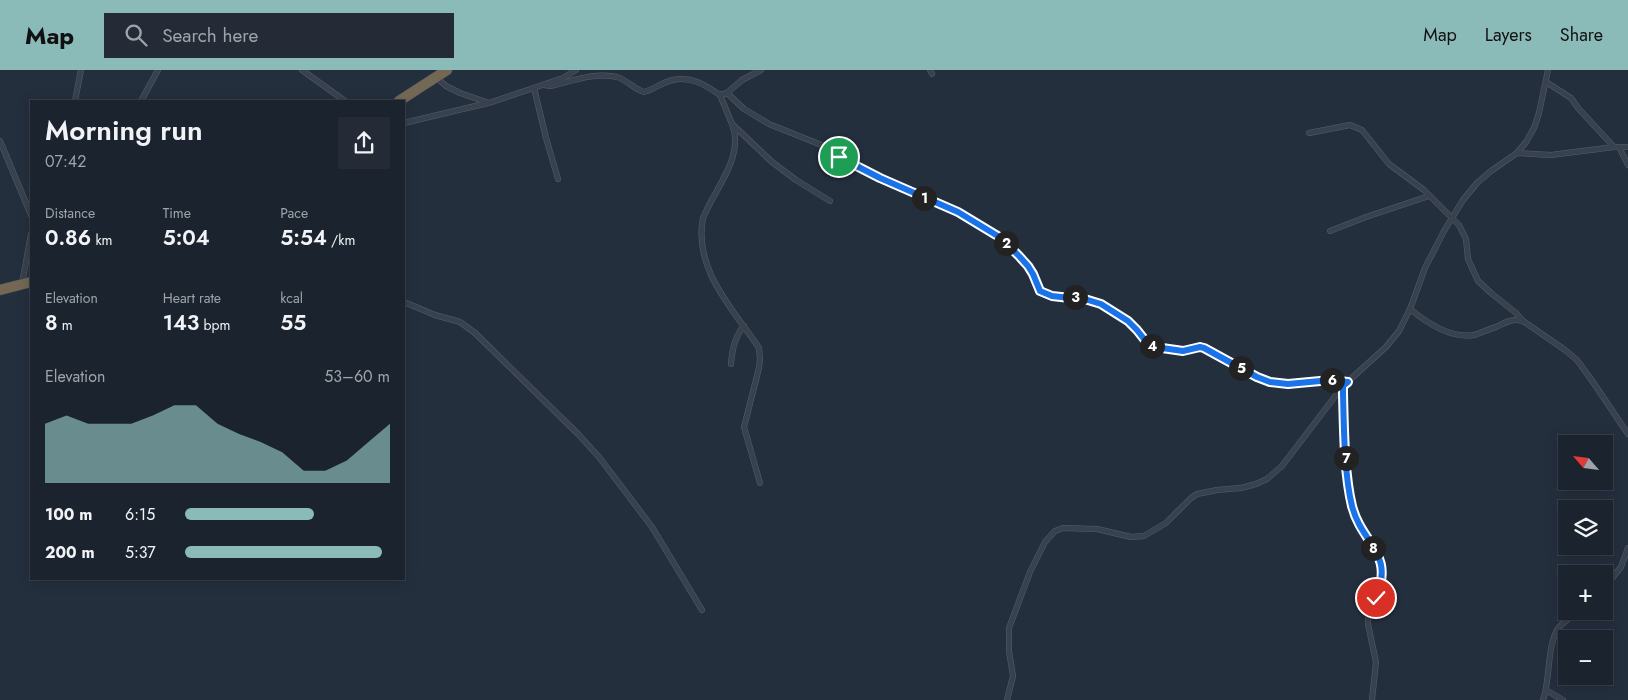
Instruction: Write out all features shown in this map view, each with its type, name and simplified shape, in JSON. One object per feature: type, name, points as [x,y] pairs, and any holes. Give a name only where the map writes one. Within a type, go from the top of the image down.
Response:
[{"type":"highway","points":[[401,100],[447,70]]},
{"type":"highway","points":[[0,290],[27,283]]},
{"type":"street","points":[[75,100],[81,70]]},
{"type":"street","points":[[142,100],[158,70]]},
{"type":"street","points":[[302,70],[343,100]]},
{"type":"street","points":[[405,123],[489,103],[563,78],[576,70]]},
{"type":"street","points":[[720,95],[727,93],[742,80],[762,70]]},
{"type":"street","points":[[1007,700],[1012,676],[1009,628],[1037,556],[1045,542],[1055,531],[1063,528],[1109,531],[1131,537],[1144,536],[1166,523],[1191,498],[1198,494],[1242,488],[1256,484],[1267,479],[1282,466],[1343,386],[1386,348],[1399,331],[1410,309],[1424,268],[1464,200],[1477,183],[1517,153],[1526,142],[1534,128],[1548,70]]},
{"type":"street","points":[[544,85],[551,86],[600,76],[618,78],[636,90],[644,92],[672,80],[688,78],[704,84],[720,95],[732,124],[735,137],[733,158],[703,218],[702,243],[707,268],[713,282],[759,348],[759,368],[744,433],[760,483]]},
{"type":"street","points":[[437,78],[446,86],[460,93],[489,103]]},
{"type":"street","points":[[1546,82],[1571,98],[1578,108],[1617,147],[1628,165]]},
{"type":"street","points":[[534,88],[558,179]]},
{"type":"street","points":[[727,93],[744,109],[769,124],[824,146],[845,161],[958,212],[1001,238],[1031,270],[1040,291],[1052,296],[1088,300],[1101,304],[1128,321],[1151,346],[1178,350],[1204,348],[1257,377],[1277,384],[1331,380],[1348,382]]},
{"type":"street","points":[[732,124],[787,174],[830,201]]},
{"type":"street","points":[[1309,133],[1350,125],[1362,130],[1389,164],[1408,177],[1459,225],[1466,239],[1468,259],[1478,281],[1523,321],[1565,350],[1576,360],[1598,388],[1628,434]]},
{"type":"street","points":[[0,141],[30,213]]},
{"type":"street","points":[[1517,153],[1551,155],[1628,147]]},
{"type":"street","points":[[1330,231],[1429,196]]},
{"type":"street","points":[[27,283],[30,246]]},
{"type":"street","points":[[405,302],[435,315],[460,322],[475,333],[578,434],[599,457],[652,527],[702,610]]},
{"type":"street","points":[[1410,309],[1429,324],[1463,335],[1474,335],[1515,319],[1523,321]]},
{"type":"street","points":[[730,364],[732,350],[744,326]]},
{"type":"street","points":[[1343,386],[1346,465],[1352,507],[1382,566],[1379,589],[1368,615],[1368,624],[1376,662],[1372,700]]},
{"type":"street","points":[[1613,578],[1621,567],[1628,548]]},
{"type":"street","points":[[1543,700],[1546,690],[1550,649],[1554,636],[1568,620]]},
{"type":"street","points":[[1546,690],[1562,700]]},
{"type":"route","points":[[839,157],[880,178],[958,212],[1001,238],[1031,270],[1040,291],[1052,296],[1073,297],[1101,304],[1128,321],[1151,346],[1183,351],[1200,347],[1204,348],[1257,377],[1277,384],[1331,380],[1348,382],[1343,386],[1346,465],[1352,507],[1382,566],[1376,598]]}]
